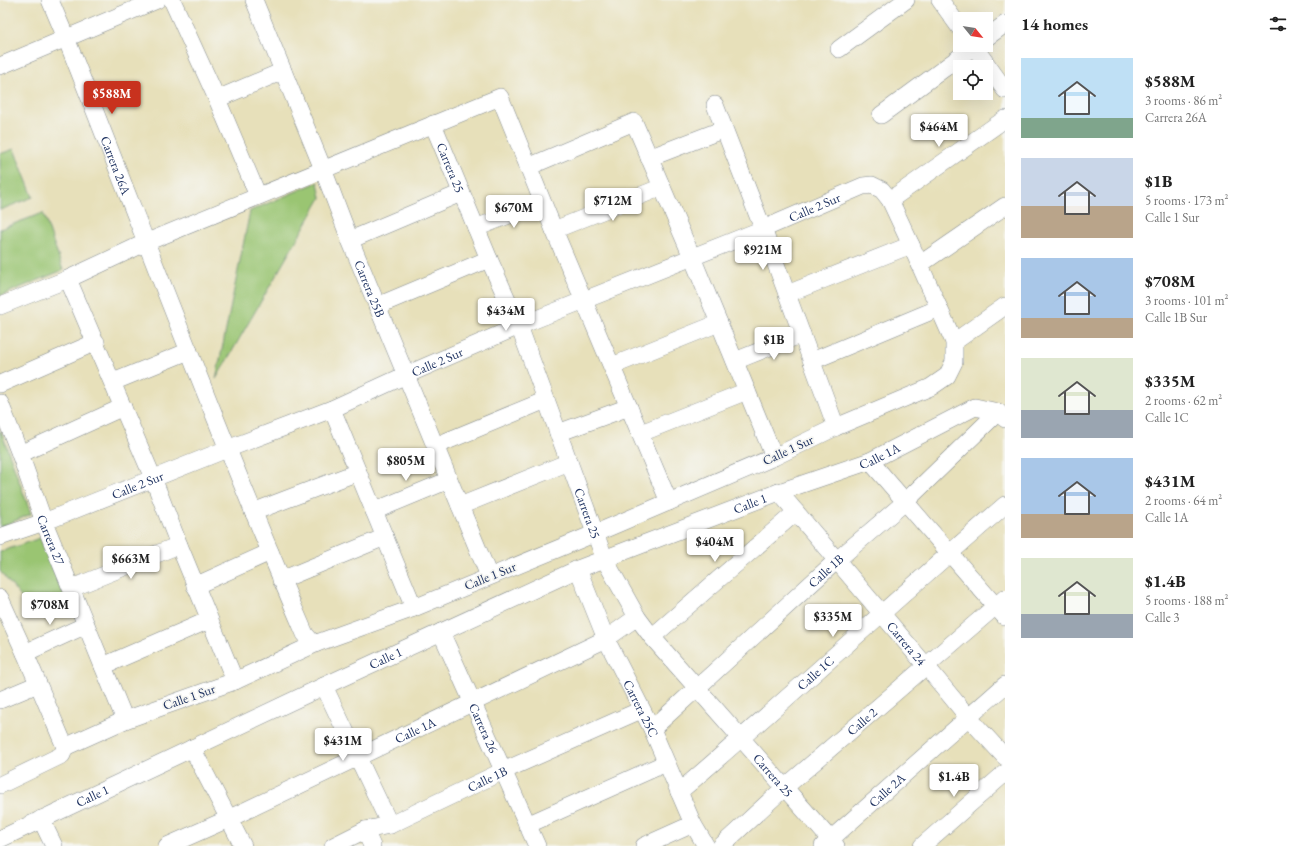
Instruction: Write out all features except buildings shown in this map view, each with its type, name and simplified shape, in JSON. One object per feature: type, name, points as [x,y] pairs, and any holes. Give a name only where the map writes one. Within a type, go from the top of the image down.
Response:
[{"type":"street","name":"Carrera 26A","points":[[50,0],[147,242],[227,449],[281,580],[305,634],[311,641],[317,644]]},
{"type":"street","points":[[0,66],[157,0]]},
{"type":"street","points":[[172,0],[217,99],[258,196]]},
{"type":"street","name":"Carrera 25B","points":[[254,0],[323,169],[350,240],[489,576]]},
{"type":"street","points":[[839,49],[906,0]]},
{"type":"street","points":[[940,0],[953,18]]},
{"type":"street","points":[[993,33],[1005,24]]},
{"type":"street","points":[[881,115],[966,52]]},
{"type":"street","points":[[982,52],[1005,90]]},
{"type":"street","points":[[217,99],[283,71]]},
{"type":"street","points":[[0,306],[68,278],[147,242],[433,124],[500,98],[542,202],[669,502]]},
{"type":"street","points":[[714,105],[763,228],[836,427]]},
{"type":"street","points":[[1005,118],[890,200],[954,342],[1005,306]]},
{"type":"street","points":[[528,167],[634,122],[692,257],[774,457]]},
{"type":"street","name":"Carrera 25","points":[[433,124],[489,259],[519,326],[601,547],[637,617],[742,738],[829,844]]},
{"type":"street","points":[[649,158],[724,129]]},
{"type":"street","name":"Calle 2 Sur","points":[[0,537],[44,522],[332,409],[519,326],[692,257],[863,186],[872,186],[882,190],[890,200]]},
{"type":"street","points":[[554,230],[662,187]]},
{"type":"street","points":[[350,240],[461,193]]},
{"type":"street","points":[[476,228],[542,202]]},
{"type":"street","points":[[919,265],[1005,206]]},
{"type":"street","points":[[787,294],[911,244]]},
{"type":"street","points":[[377,306],[489,259]]},
{"type":"street","points":[[68,278],[153,478],[178,545],[235,681]]},
{"type":"street","points":[[812,362],[939,308]]},
{"type":"street","points":[[612,366],[719,323]]},
{"type":"street","points":[[735,362],[802,334]]},
{"type":"street","points":[[0,384],[96,342]]},
{"type":"street","name":"Calle 1 Sur","points":[[0,785],[62,755],[65,747],[125,720],[235,681],[317,644],[414,608],[489,576],[601,547],[669,502],[774,457],[836,427],[931,387],[947,376],[954,362],[954,342]]},
{"type":"street","points":[[113,382],[189,351]]},
{"type":"street","points":[[641,433],[747,391]]},
{"type":"street","points":[[435,446],[546,400]]},
{"type":"street","name":"Carrera 27","points":[[0,403],[3,421],[20,454],[44,522],[125,720]]},
{"type":"street","points":[[20,454],[123,407]]},
{"type":"street","points":[[558,433],[629,407]]},
{"type":"street","name":"Calle 1A","points":[[779,492],[870,461],[975,407],[1002,416]]},
{"type":"street","points":[[332,409],[414,608]]},
{"type":"street","name":"Calle 1B","points":[[652,729],[837,560],[1002,416]]},
{"type":"street","points":[[870,461],[904,502],[950,553],[1002,607]]},
{"type":"street","points":[[460,506],[569,462]]},
{"type":"street","points":[[253,512],[358,472]]},
{"type":"street","points":[[374,511],[449,480]]},
{"type":"street","name":"Carrera 24","points":[[779,492],[968,717],[1005,757]]},
{"type":"street","name":"Calle 1","points":[[0,839],[324,686],[578,570],[601,547],[779,492]]},
{"type":"street","name":"Calle 1C","points":[[679,792],[1005,505]]},
{"type":"street","points":[[652,636],[796,512]]},
{"type":"street","points":[[281,580],[385,537]]},
{"type":"street","points":[[72,588],[178,545]]},
{"type":"street","points":[[195,586],[270,552]]},
{"type":"street","name":"Carrera 25C","points":[[578,570],[606,639],[652,729],[679,792],[706,846]]},
{"type":"street","points":[[0,598],[4,620],[25,653],[65,747]]},
{"type":"street","name":"Calle 2","points":[[721,846],[784,788],[926,666],[1002,607]]},
{"type":"street","name":"Calle 1A","points":[[167,846],[228,819],[472,704],[606,639],[637,617]]},
{"type":"street","points":[[103,666],[209,620]]},
{"type":"street","points":[[25,653],[86,625]]},
{"type":"street","name":"Carrera 26","points":[[441,632],[537,846]]},
{"type":"street","points":[[0,700],[38,684]]},
{"type":"street","name":"Calle 2A","points":[[829,844],[1005,685]]},
{"type":"street","points":[[324,686],[390,825]]},
{"type":"street","name":"Calle 1B","points":[[333,846],[365,830],[390,825],[504,771],[641,710]]},
{"type":"street","points":[[192,748],[243,846]]},
{"type":"street","points":[[527,825],[666,762]]},
{"type":"street","points":[[922,846],[1005,772]]},
{"type":"street","points":[[41,819],[54,846]]},
{"type":"street","points":[[644,846],[694,824]]},
{"type":"street","points":[[365,830],[372,846]]},
{"type":"green space","points":[[14,149],[33,197],[0,210],[0,154]]},
{"type":"green space","points":[[318,182],[321,198],[216,379],[250,211]]},
{"type":"green space","points":[[43,213],[63,270],[0,296],[0,229]]},
{"type":"green space","points":[[0,431],[31,514],[0,527]]},
{"type":"green space","points":[[40,538],[72,615],[29,607],[0,571],[0,552]]}]
